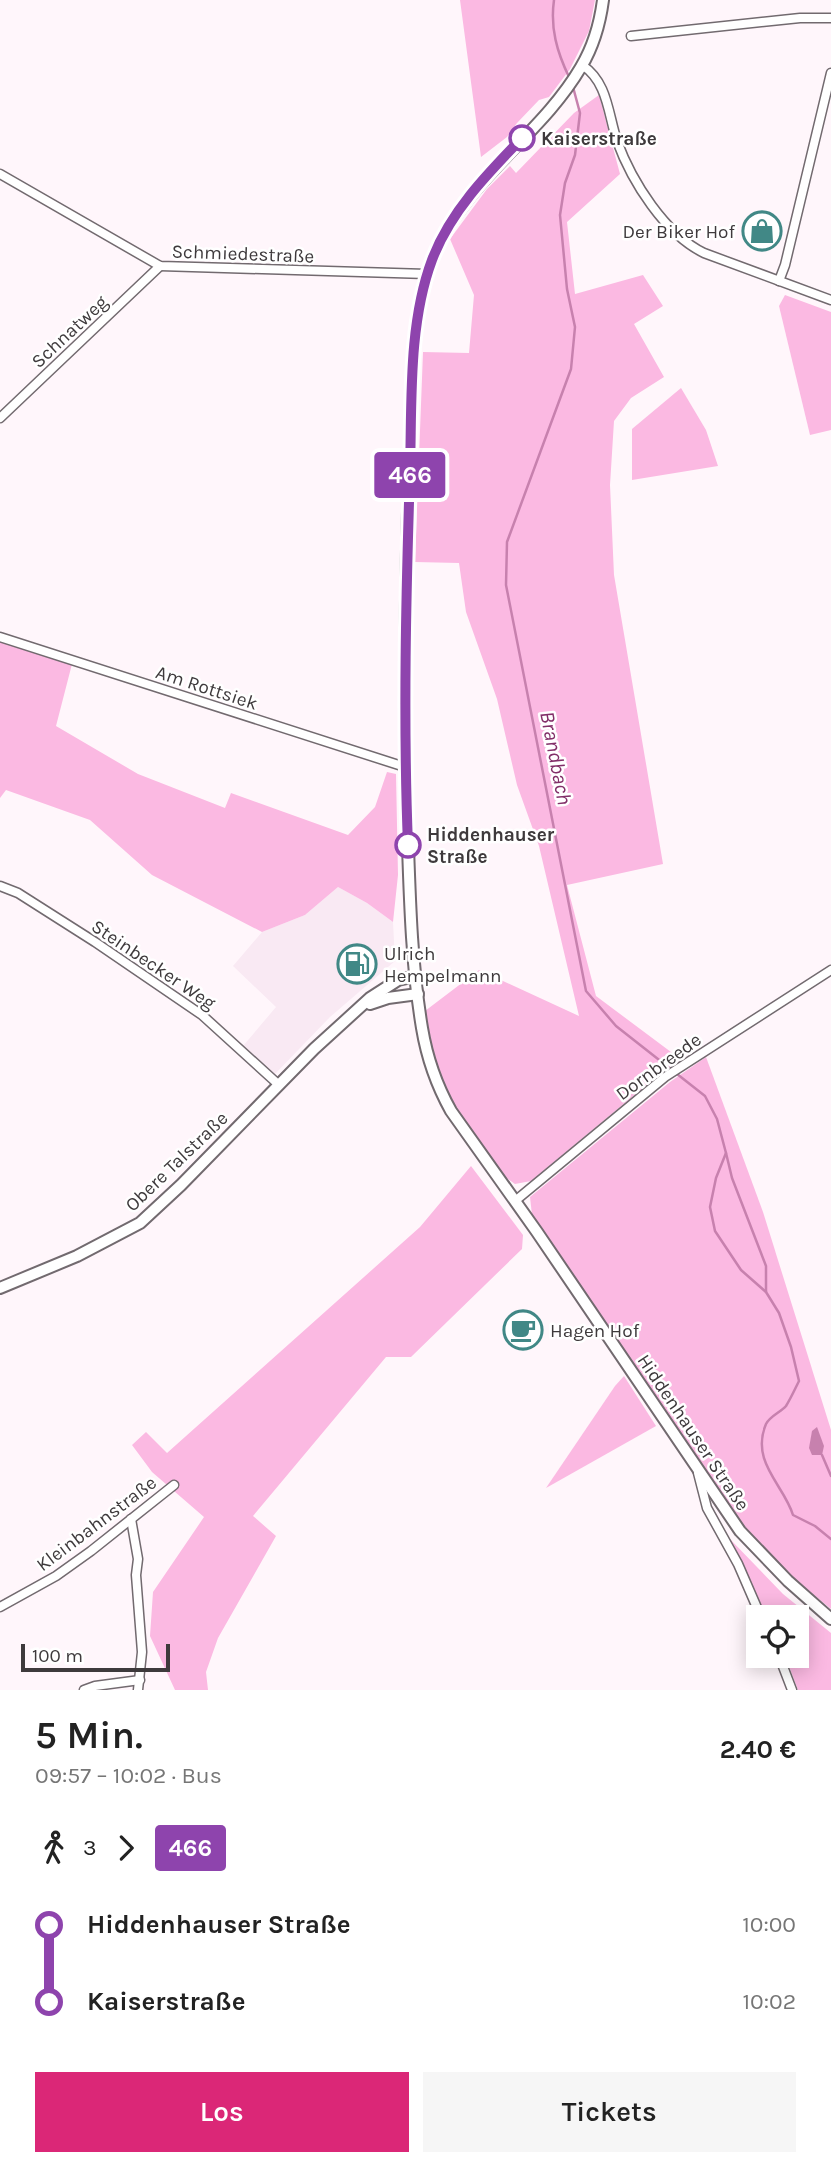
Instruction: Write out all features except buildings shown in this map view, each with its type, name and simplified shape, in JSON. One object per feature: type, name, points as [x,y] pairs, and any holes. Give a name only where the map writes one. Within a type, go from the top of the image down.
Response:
[{"type":"main road","name":"Hiddenhauser Straße","points":[[603,0],[595,34],[580,69],[458,211],[444,234],[427,274],[416,330],[404,638],[405,768],[418,995],[428,1057],[441,1093],[451,1111],[740,1531],[788,1581],[831,1619]]},
{"type":"main road","name":"Obere Talstraße","points":[[0,1288],[76,1256],[139,1223],[370,998],[398,980],[416,976]]},
{"type":"main road","name":"Obere Talstraße","points":[[348,1018],[373,1002],[418,995]]},
{"type":"street","points":[[631,36],[800,18],[831,18]]},
{"type":"street","points":[[580,69],[598,78],[617,141],[631,171],[675,234],[704,253],[831,300]]},
{"type":"street","points":[[779,281],[831,73]]},
{"type":"street","name":"Schmiedestraße","points":[[0,174],[160,267],[427,274]]},
{"type":"street","name":"Schnatweg","points":[[0,418],[160,267]]},
{"type":"street","name":"Am Rottsiek","points":[[0,637],[405,768]]},
{"type":"street","name":"Steinbecker Weg","points":[[0,886],[18,893],[95,942],[202,1015],[279,1085]]},
{"type":"street","name":"Dornbreede","points":[[514,1201],[665,1077],[831,970]]},
{"type":"street","points":[[697,1469],[707,1508],[738,1564],[756,1605]]},
{"type":"street","name":"Kleinbahnstraße","points":[[0,1607],[56,1576],[174,1485]]},
{"type":"street","points":[[84,1690],[95,1686],[139,1685],[142,1653],[136,1575],[138,1559],[131,1519]]},
{"type":"street","points":[[784,1668],[792,1690]]},
{"type":"shaded area","points":[[460,0],[595,0],[589,31],[570,69],[549,97],[539,100],[507,137],[481,157]]},
{"type":"shaded area","points":[[599,95],[620,174],[567,222],[575,294],[643,275],[663,306],[634,324],[664,377],[631,398],[614,421],[610,485],[614,575],[663,864],[567,885],[596,996],[679,1058],[531,1181],[515,1184],[505,1177],[450,1098],[438,1068],[425,1011],[479,970],[579,1016],[539,846],[517,785],[497,699],[466,612],[459,563],[415,562],[423,352],[469,353],[474,295],[450,239],[487,189],[510,166],[516,173],[574,113]]},
{"type":"shaded area","points":[[785,295],[831,312],[831,430],[810,435],[779,306]]},
{"type":"shaded area","points":[[681,388],[706,430],[718,466],[632,480],[632,429]]},
{"type":"shaded area","points":[[0,641],[72,664],[56,726],[138,774],[225,808],[231,793],[348,835],[375,807],[387,772],[396,774],[398,875],[393,922],[338,887],[305,915],[262,932],[152,875],[90,820],[6,790],[0,798]]},
{"type":"shaded area","points":[[338,887],[393,922],[395,961],[330,1017],[274,1075],[243,1046],[276,1007],[233,966],[262,932],[305,915]]},
{"type":"shaded area","points":[[706,1057],[763,1212],[831,1430],[831,1609],[787,1573],[739,1522],[532,1215],[530,1197],[670,1082]]},
{"type":"shaded area","points":[[471,1166],[523,1235],[522,1249],[411,1357],[386,1357],[253,1516],[276,1536],[218,1638],[206,1672],[208,1690],[175,1690],[150,1636],[153,1592],[204,1517],[152,1472],[132,1445],[146,1432],[167,1453],[420,1227]]},
{"type":"shaded area","points":[[624,1376],[656,1426],[546,1488],[615,1386]]},
{"type":"shaded area","points":[[817,1427],[824,1446],[822,1455],[812,1455],[809,1448],[812,1431]]},
{"type":"shaded area","points":[[728,1537],[797,1605],[760,1605]]},
{"type":"shaded area","points":[[809,1615],[831,1633],[831,1690],[798,1690],[790,1668],[809,1668]]},
{"type":"waterway","name":"Brandbach","points":[[554,0],[556,40],[569,77]]},
{"type":"waterway","name":"Brandbach","points":[[573,87],[580,113],[575,155],[565,183],[560,215],[567,289],[575,327],[571,369],[507,542],[506,585],[586,991],[616,1026],[705,1096],[717,1119],[726,1153],[716,1178],[710,1207],[715,1231],[741,1270],[766,1292],[779,1313],[799,1381],[786,1406],[766,1424],[762,1438],[765,1462],[793,1515],[815,1526],[831,1539]]},
{"type":"waterway","points":[[726,1153],[732,1178],[766,1266],[766,1292]]},
{"type":"waterway","points":[[822,1455],[831,1476]]},
{"type":"bus line","name":"466","points":[[408,845],[404,638],[416,330],[427,274],[444,234],[474,190],[522,138]]},
{"type":"place","name":"Kaiserstraße","points":[[522,138]]},
{"type":"place","name":"Der Biker Hof","points":[[762,231]]},
{"type":"place","name":"Hiddenhauser Straße","points":[[408,845]]},
{"type":"place","name":"Ulrich Hempelmann","points":[[357,964]]},
{"type":"place","name":"Hagen Hof","points":[[523,1330]]}]
